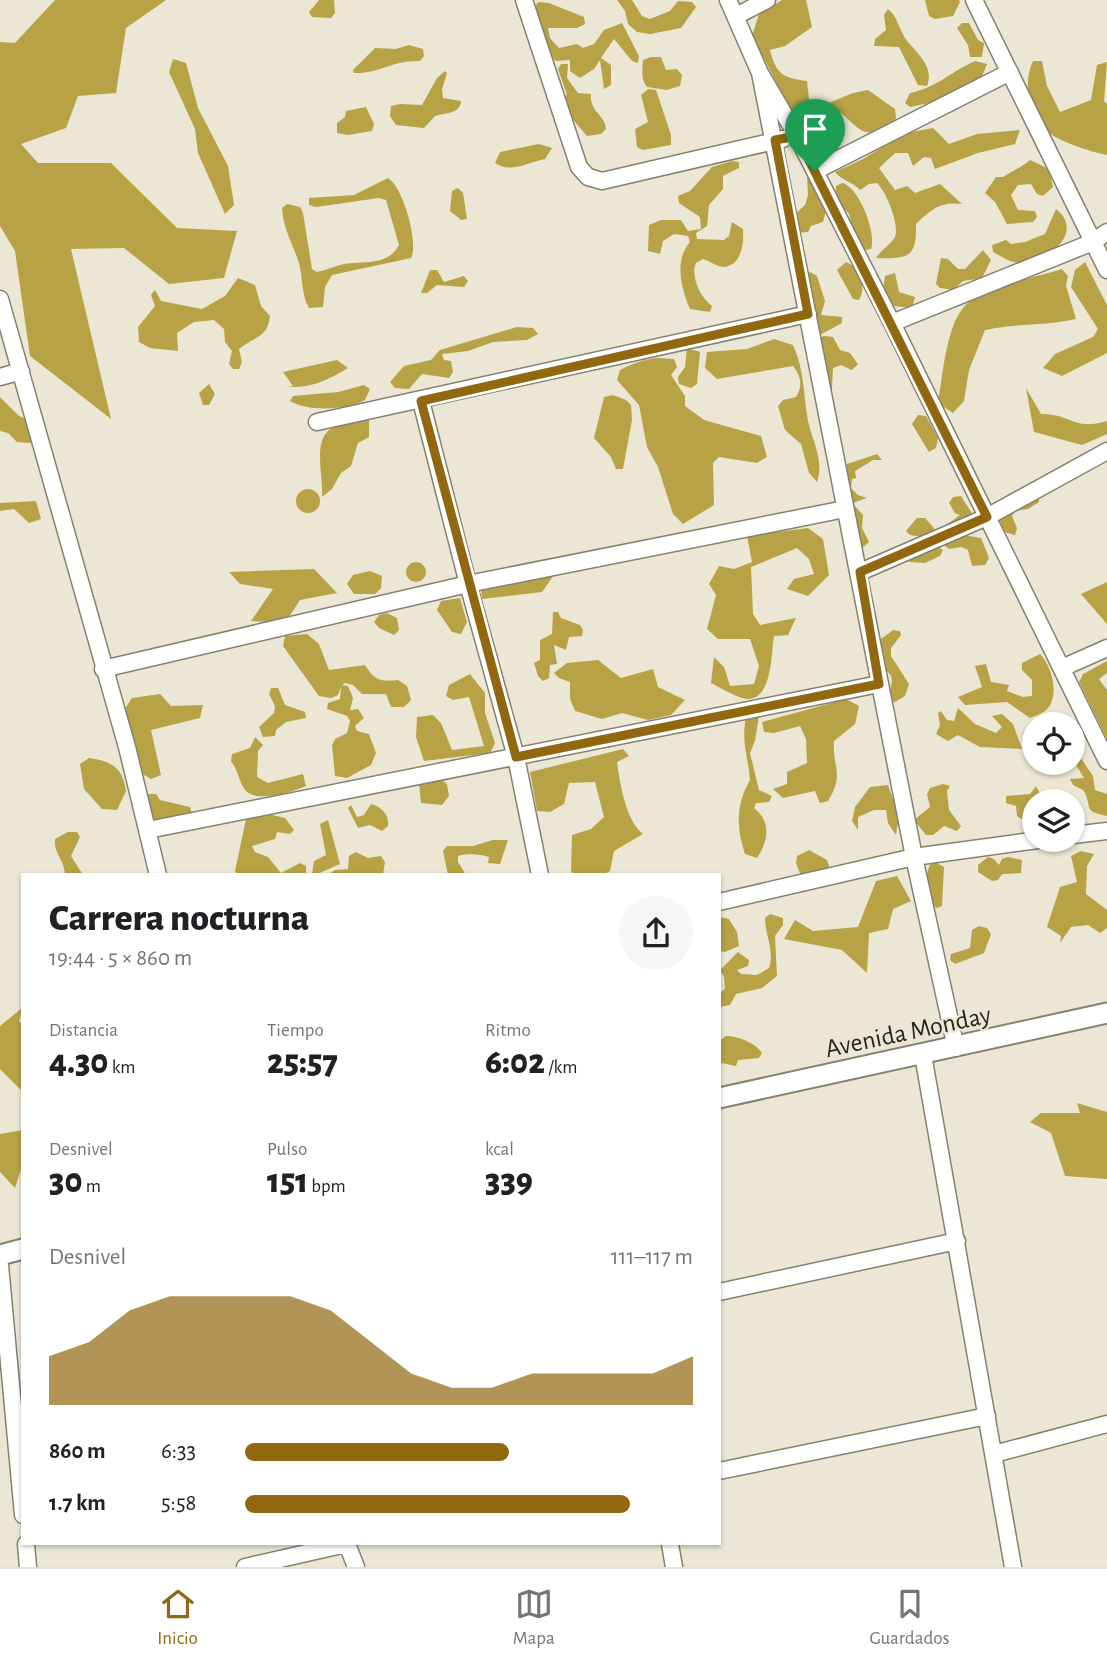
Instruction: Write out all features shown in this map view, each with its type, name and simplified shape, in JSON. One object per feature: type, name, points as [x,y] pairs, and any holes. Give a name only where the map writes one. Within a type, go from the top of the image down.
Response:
[{"type":"main road","name":"Avenida Monday","points":[[721,1098],[1107,1013]]},
{"type":"main road","points":[[0,1255],[21,1250]]},
{"type":"street","points":[[524,0],[579,167],[588,177],[602,181],[797,136]]},
{"type":"street","points":[[728,0],[760,73],[797,136],[892,323],[1107,761]]},
{"type":"street","points":[[736,16],[767,0]]},
{"type":"street","points":[[975,0],[1107,270]]},
{"type":"street","points":[[815,171],[1010,72]]},
{"type":"street","points":[[760,73],[845,509],[860,572],[879,684],[956,1048]]},
{"type":"street","points":[[892,323],[1093,242],[1107,232]]},
{"type":"street","points":[[0,299],[148,830],[158,873]]},
{"type":"street","points":[[317,422],[808,314]]},
{"type":"street","points":[[0,377],[21,371]]},
{"type":"street","points":[[421,401],[516,757],[540,873]]},
{"type":"street","points":[[860,572],[987,517],[1107,451]]},
{"type":"street","points":[[103,669],[468,584],[845,509]]},
{"type":"street","points":[[1062,668],[1107,648]]},
{"type":"street","points":[[148,830],[879,684]]},
{"type":"street","points":[[1085,834],[1107,831]]},
{"type":"street","points":[[721,902],[914,857],[1022,842]]},
{"type":"street","points":[[923,1055],[1013,1567]]},
{"type":"street","points":[[721,1293],[957,1241]]},
{"type":"street","points":[[0,1265],[21,1474]]},
{"type":"street","points":[[721,1471],[987,1416]]},
{"type":"street","points":[[994,1454],[1107,1424]]},
{"type":"street","points":[[26,1545],[28,1567]]},
{"type":"street","points":[[245,1567],[343,1545]]},
{"type":"street","points":[[347,1545],[356,1567]]},
{"type":"street","points":[[670,1545],[674,1567]]},
{"type":"shaded area","points":[[55,0],[166,0],[126,28],[116,93],[78,96],[66,128],[21,144],[38,163],[111,163],[177,228],[237,231],[224,278],[169,284],[124,248],[71,249],[111,419],[30,356],[15,251],[0,226],[0,42],[15,43]]},
{"type":"shaded area","points":[[319,0],[334,0],[335,13],[331,18],[312,17],[309,12]]},
{"type":"shaded area","points":[[617,0],[632,0],[642,16],[650,19],[670,11],[678,1],[692,2],[696,7],[681,28],[650,34],[637,32],[628,24],[625,11]]},
{"type":"shaded area","points":[[782,0],[806,0],[812,27],[785,46],[770,50],[778,70],[786,76],[807,81],[809,99],[816,108],[868,90],[895,109],[896,118],[890,127],[866,132],[838,111],[806,124],[795,118],[752,36],[759,14]]},
{"type":"shaded area","points":[[925,0],[960,2],[953,16],[935,19],[929,16]]},
{"type":"shaded area","points":[[539,2],[549,3],[584,17],[585,24],[577,28],[548,28],[550,38],[559,48],[577,44],[583,48],[594,44],[604,30],[622,23],[639,56],[638,63],[632,61],[614,39],[601,58],[611,65],[611,85],[604,89],[600,60],[594,69],[580,78],[570,71],[570,60],[556,61],[552,58],[533,7]]},
{"type":"shaded area","points":[[888,9],[905,38],[926,65],[929,78],[927,86],[918,85],[899,47],[874,46],[875,39],[886,30],[884,15]]},
{"type":"shaded area","points":[[962,23],[969,23],[978,40],[984,43],[982,57],[970,57],[968,45],[957,28]]},
{"type":"shaded area","points":[[409,45],[423,49],[424,56],[420,61],[354,73],[353,70],[375,48],[396,49]]},
{"type":"shaded area","points":[[661,57],[666,70],[677,69],[682,75],[680,86],[667,90],[647,87],[643,78],[643,60]]},
{"type":"shaded area","points":[[173,59],[186,63],[198,108],[228,166],[234,205],[225,214],[198,153],[195,129],[169,72]]},
{"type":"shaded area","points":[[975,61],[987,64],[981,79],[939,101],[910,107],[905,103],[910,93],[928,87]]},
{"type":"shaded area","points":[[1033,61],[1042,61],[1047,86],[1060,112],[1091,100],[1097,65],[1107,62],[1104,101],[1107,104],[1107,155],[1058,138],[1039,123],[1031,106],[1028,87]]},
{"type":"shaded area","points":[[561,64],[568,64],[567,78],[578,93],[591,94],[592,105],[605,124],[606,129],[601,134],[587,136],[558,102],[561,96],[567,95],[558,69]]},
{"type":"shaded area","points":[[445,71],[447,73],[442,89],[443,98],[461,101],[458,108],[435,116],[424,128],[396,125],[390,116],[391,106],[422,105],[437,78]]},
{"type":"shaded area","points":[[648,89],[656,90],[671,135],[671,145],[643,150],[637,147],[635,129],[648,122],[641,95]]},
{"type":"shaded area","points":[[366,107],[374,124],[372,131],[348,135],[337,133],[337,123],[345,117],[346,111]]},
{"type":"shaded area","points":[[933,128],[949,144],[977,134],[1020,130],[1015,144],[978,153],[935,169],[931,158],[924,157],[913,166],[908,153],[895,153],[879,168],[895,190],[907,186],[915,193],[940,184],[962,204],[942,205],[921,219],[916,224],[915,244],[908,254],[896,258],[876,258],[895,237],[896,225],[888,200],[877,183],[869,184],[860,190],[835,172],[906,133]]},
{"type":"shaded area","points":[[539,144],[552,148],[545,159],[513,167],[495,163],[500,152]]},
{"type":"shaded area","points":[[797,151],[826,211],[823,222],[811,226],[808,232],[796,233],[794,215],[805,205],[808,195],[807,175]]},
{"type":"shaded area","points":[[1030,160],[1049,169],[1053,187],[1043,196],[1037,194],[1031,184],[1018,185],[1011,195],[1018,210],[1035,211],[1037,217],[1033,222],[1007,224],[995,202],[985,193],[996,177],[1003,177]]},
{"type":"shaded area","points":[[732,161],[739,162],[739,168],[723,176],[723,189],[709,205],[707,226],[696,233],[697,239],[724,240],[729,236],[732,222],[743,229],[741,252],[735,262],[725,267],[703,259],[696,263],[694,274],[698,287],[712,306],[710,312],[690,309],[681,274],[682,257],[690,242],[688,236],[674,234],[663,241],[660,254],[648,251],[649,225],[661,220],[681,220],[688,231],[701,229],[700,217],[679,203],[678,196],[690,191],[712,167]]},
{"type":"shaded area","points":[[388,178],[399,192],[408,216],[413,240],[411,258],[332,275],[325,287],[323,307],[309,308],[282,208],[287,204],[300,207],[312,269],[317,272],[344,264],[382,259],[394,252],[399,245],[386,200],[379,198],[316,207],[309,205],[309,198],[354,195]]},
{"type":"shaded area","points":[[842,183],[855,192],[865,212],[871,233],[871,249],[865,250],[854,234],[849,214],[835,199],[836,186]]},
{"type":"shaded area","points":[[458,188],[463,193],[467,219],[461,220],[450,211],[452,191]]},
{"type":"shaded area","points":[[1056,209],[1064,219],[1067,229],[1057,247],[1047,254],[1036,260],[1013,262],[993,252],[992,245],[1006,240],[1011,244],[1025,242],[1045,234]]},
{"type":"shaded area","points":[[983,250],[991,260],[982,278],[963,281],[953,290],[940,288],[936,284],[941,258],[948,259],[958,269],[965,269]]},
{"type":"shaded area","points":[[846,262],[855,268],[861,278],[859,300],[853,299],[837,270]]},
{"type":"shaded area","points":[[1085,262],[1107,305],[1107,353],[1062,376],[1043,368],[1055,354],[1093,337],[1098,329],[1071,287],[1075,270]]},
{"type":"shaded area","points":[[1062,269],[1068,276],[1066,286],[1076,319],[985,330],[969,370],[964,401],[953,413],[938,403],[947,348],[962,309],[970,301],[991,290]]},
{"type":"shaded area","points":[[430,270],[437,270],[444,282],[464,276],[468,281],[464,287],[437,285],[427,293],[421,293]]},
{"type":"shaded area","points":[[810,272],[817,276],[825,301],[821,315],[842,317],[842,323],[820,335],[813,333],[804,274]]},
{"type":"shaded area","points":[[895,273],[899,292],[915,297],[912,308],[894,306],[883,290],[885,276]]},
{"type":"shaded area","points":[[238,278],[255,285],[261,306],[270,316],[263,333],[239,349],[242,362],[239,369],[233,369],[229,364],[232,351],[225,342],[224,329],[214,320],[194,322],[177,333],[178,351],[150,348],[139,342],[138,327],[155,306],[151,295],[155,290],[161,301],[202,309],[225,296]]},
{"type":"shaded area","points":[[517,327],[533,328],[538,334],[527,340],[493,342],[468,351],[442,354],[444,360],[451,361],[453,372],[449,378],[422,374],[409,389],[395,388],[390,382],[404,366],[431,360],[440,350]]},
{"type":"shaded area","points":[[824,336],[833,337],[840,350],[850,353],[858,364],[852,370],[841,365],[833,368],[831,408],[814,340]]},
{"type":"shaded area","points":[[774,339],[793,345],[797,355],[809,425],[819,460],[817,482],[809,473],[801,444],[785,430],[778,406],[783,400],[796,397],[800,389],[798,374],[793,366],[717,379],[705,368],[707,352],[747,349]]},
{"type":"shaded area","points":[[687,348],[700,352],[697,384],[691,388],[679,384],[678,377],[685,367]]},
{"type":"shaded area","points":[[657,358],[674,359],[677,367],[671,375],[685,396],[685,406],[704,420],[761,436],[767,457],[757,463],[719,457],[713,463],[714,505],[683,524],[673,514],[658,467],[647,447],[639,405],[617,380],[620,370]]},
{"type":"shaded area","points":[[337,360],[348,368],[320,382],[288,387],[293,386],[283,372]]},
{"type":"shaded area","points":[[209,384],[215,394],[209,405],[203,405],[199,393]]},
{"type":"shaded area","points":[[364,385],[370,389],[365,400],[348,406],[317,408],[297,405],[290,401],[293,396],[338,392]]},
{"type":"shaded area","points":[[1026,388],[1041,414],[1087,424],[1107,421],[1107,434],[1082,445],[1034,432]]},
{"type":"shaded area","points":[[613,395],[631,405],[632,420],[623,469],[616,469],[611,457],[594,438],[604,397]]},
{"type":"shaded area","points":[[0,397],[19,416],[31,421],[35,438],[30,443],[17,442],[8,433],[0,431]]},
{"type":"shaded area","points":[[918,415],[926,416],[938,438],[936,448],[929,452],[912,424]]},
{"type":"shaded area","points":[[369,418],[369,437],[358,443],[351,466],[341,473],[332,489],[322,497],[320,457],[323,438],[336,426]]},
{"type":"shaded area","points":[[877,454],[882,460],[873,460],[855,471],[856,478],[852,479],[851,488],[858,495],[867,498],[850,504],[838,474],[847,464]]},
{"type":"shaded area","points":[[308,489],[319,496],[320,501],[313,512],[308,513],[297,506],[296,501],[303,490]]},
{"type":"shaded area","points":[[1039,495],[1039,502],[1028,509],[1015,511],[1012,516],[1017,528],[1015,535],[1004,532],[998,515]]},
{"type":"shaded area","points":[[961,496],[975,518],[952,527],[945,526],[960,515],[955,513],[949,503],[953,497]]},
{"type":"shaded area","points":[[36,501],[41,519],[29,523],[14,509],[0,511],[0,503]]},
{"type":"shaded area","points":[[854,505],[863,515],[862,528],[869,542],[860,550],[848,509]]},
{"type":"shaded area","points":[[917,518],[925,518],[934,528],[935,545],[943,550],[940,556],[925,563],[910,562],[906,558],[922,537],[910,535],[906,531]]},
{"type":"shaded area","points":[[808,528],[823,539],[829,575],[808,596],[787,589],[794,579],[814,574],[809,559],[797,548],[751,567],[753,614],[760,625],[796,618],[788,635],[774,636],[769,674],[762,692],[747,699],[711,683],[714,657],[724,667],[730,686],[754,684],[759,666],[750,639],[718,639],[707,629],[716,595],[709,584],[719,566],[734,569],[752,562],[747,536]]},
{"type":"shaded area","points":[[963,535],[981,538],[989,558],[985,565],[972,566],[968,550],[961,547],[949,549],[945,546],[947,538]]},
{"type":"shaded area","points":[[416,562],[423,565],[426,572],[423,579],[416,582],[409,579],[406,572],[409,565]]},
{"type":"shaded area","points":[[314,569],[337,593],[300,600],[285,623],[251,621],[273,589],[240,584],[229,572]]},
{"type":"shaded area","points":[[370,571],[382,576],[381,588],[375,594],[354,594],[347,584],[353,575]]},
{"type":"shaded area","points":[[540,573],[554,575],[542,592],[482,599],[481,588]]},
{"type":"shaded area","points":[[1107,582],[1107,624],[1081,594]]},
{"type":"shaded area","points":[[460,598],[467,622],[461,634],[452,632],[437,610],[441,601]]},
{"type":"shaded area","points":[[553,612],[558,612],[561,618],[580,625],[583,630],[582,636],[569,637],[566,650],[554,645],[557,664],[550,665],[549,678],[543,681],[538,676],[534,663],[540,660],[540,640],[552,634]]},
{"type":"shaded area","points":[[387,613],[397,618],[399,630],[394,635],[379,628],[374,622],[379,615]]},
{"type":"shaded area","points":[[893,630],[900,631],[901,635],[891,648],[891,656],[909,684],[905,696],[895,702],[889,700],[892,678],[881,668],[877,642]]},
{"type":"shaded area","points":[[307,634],[319,644],[329,670],[365,665],[378,679],[398,680],[407,686],[411,700],[404,707],[391,707],[386,694],[362,694],[353,685],[342,685],[348,686],[353,698],[350,710],[358,709],[364,718],[355,726],[357,731],[369,734],[376,753],[371,765],[347,778],[335,776],[332,745],[335,739],[347,733],[350,721],[347,716],[327,709],[328,703],[340,699],[341,687],[338,695],[331,698],[319,696],[283,646],[285,636]]},
{"type":"shaded area","points":[[1040,654],[1048,666],[1054,690],[1050,705],[1044,712],[1022,712],[1007,702],[965,705],[958,697],[982,687],[975,666],[986,664],[991,682],[1009,685],[1007,691],[1023,697],[1032,696],[1032,680],[1022,670],[1022,663]]},
{"type":"shaded area","points":[[598,660],[621,678],[653,669],[658,687],[685,700],[671,715],[648,720],[622,713],[602,719],[575,711],[570,699],[570,682],[554,673],[567,663]]},
{"type":"shaded area","points":[[1107,661],[1107,673],[1099,679],[1107,690],[1107,739],[1079,682],[1083,674]]},
{"type":"shaded area","points":[[470,674],[485,693],[485,713],[495,743],[490,753],[424,761],[416,737],[417,717],[433,715],[441,723],[452,750],[484,746],[469,697],[453,700],[446,696],[449,685]]},
{"type":"shaded area","points":[[271,688],[278,688],[285,705],[305,712],[306,718],[286,722],[276,730],[275,736],[263,737],[259,727],[274,713],[275,706],[269,694]]},
{"type":"shaded area","points":[[160,694],[171,706],[203,705],[200,718],[151,730],[161,775],[151,779],[139,772],[124,710],[132,698]]},
{"type":"shaded area","points":[[846,699],[859,706],[855,724],[834,741],[837,777],[828,801],[820,803],[815,791],[783,798],[773,789],[787,784],[787,772],[807,763],[806,739],[800,726],[774,733],[764,732],[762,722]]},
{"type":"shaded area","points":[[958,708],[975,724],[996,733],[1002,727],[992,716],[1002,714],[1013,724],[1022,749],[980,747],[958,735],[948,741],[936,734],[940,725],[938,713],[941,711],[947,720],[954,721]]},
{"type":"shaded area","points":[[759,716],[750,753],[759,790],[772,796],[769,802],[756,803],[754,808],[764,819],[766,826],[766,839],[757,858],[745,854],[739,816],[742,798],[750,780],[745,742],[746,717]]},
{"type":"shaded area","points":[[255,737],[263,745],[258,751],[257,777],[268,783],[303,774],[306,786],[266,796],[246,791],[231,761],[232,754],[250,748]]},
{"type":"shaded area","points":[[623,749],[629,756],[617,762],[622,791],[632,820],[643,834],[614,851],[610,871],[571,872],[572,835],[591,829],[604,817],[595,782],[569,783],[564,804],[550,812],[537,811],[530,772]]},
{"type":"shaded area","points":[[89,758],[104,761],[119,771],[126,791],[117,810],[102,809],[84,789],[80,764]]},
{"type":"shaded area","points":[[1085,764],[1093,776],[1095,790],[1107,794],[1107,816],[1090,810],[1085,789],[1073,785],[1070,779],[1084,778]]},
{"type":"shaded area","points":[[439,778],[447,784],[449,796],[442,805],[421,803],[419,783]]},
{"type":"shaded area","points":[[943,784],[950,786],[947,791],[949,810],[961,826],[957,831],[944,826],[933,835],[926,835],[914,820],[930,807],[927,794],[930,788]]},
{"type":"shaded area","points":[[888,785],[899,816],[896,835],[888,823],[886,810],[874,810],[858,817],[858,830],[852,821],[855,807],[870,787]]},
{"type":"shaded area","points":[[156,794],[160,800],[190,807],[192,814],[157,824],[143,797]]},
{"type":"shaded area","points":[[1022,795],[1022,819],[1017,816],[1016,806],[1006,803],[1006,796]]},
{"type":"shaded area","points":[[371,804],[386,815],[388,826],[382,831],[370,825],[358,828],[348,808],[351,805],[357,817],[364,815]]},
{"type":"shaded area","points":[[264,813],[285,818],[294,830],[290,834],[277,832],[275,839],[252,846],[255,852],[268,857],[281,873],[235,871],[246,819],[250,814]]},
{"type":"shaded area","points":[[328,820],[340,864],[320,873],[312,873],[314,861],[326,855],[320,824]]},
{"type":"shaded area","points":[[68,832],[77,832],[80,837],[71,856],[82,873],[65,873],[55,839]]},
{"type":"shaded area","points":[[493,840],[508,840],[500,864],[488,863],[489,857],[486,856],[461,855],[458,856],[458,862],[465,873],[448,873],[443,851],[447,846],[473,846]]},
{"type":"shaded area","points":[[809,850],[827,860],[831,872],[801,876],[796,863],[797,856]]},
{"type":"shaded area","points":[[356,852],[368,858],[381,856],[385,862],[383,873],[330,873],[348,869],[349,856]]},
{"type":"shaded area","points":[[1079,852],[1094,854],[1087,866],[1086,894],[1107,910],[1107,928],[1100,933],[1088,925],[1071,927],[1060,943],[1061,936],[1047,927],[1060,887],[1077,882],[1071,856]]},
{"type":"shaded area","points":[[988,857],[999,865],[1002,859],[1008,857],[1022,860],[1021,873],[1002,874],[998,880],[992,881],[978,872],[978,865]]},
{"type":"shaded area","points":[[933,861],[944,867],[942,906],[937,908],[931,905],[927,888],[928,871]]},
{"type":"shaded area","points":[[300,863],[306,866],[306,873],[281,873]]},
{"type":"shaded area","points":[[897,876],[911,901],[893,909],[888,929],[869,933],[867,973],[842,950],[784,939],[795,920],[813,931],[858,927],[876,881]]},
{"type":"shaded area","points":[[770,914],[783,918],[783,925],[775,936],[777,976],[762,988],[736,994],[730,1005],[721,1007],[721,992],[725,989],[721,969],[738,952],[749,960],[748,966],[737,970],[741,974],[757,975],[769,968],[771,956],[765,918]]},
{"type":"shaded area","points":[[721,917],[729,919],[737,932],[739,946],[721,951]]},
{"type":"shaded area","points":[[979,926],[987,928],[991,934],[984,953],[955,964],[950,960],[951,954],[970,948],[972,930]]},
{"type":"shaded area","points":[[21,1009],[21,1090],[0,1069],[0,1026]]},
{"type":"shaded area","points":[[726,1036],[736,1037],[756,1046],[762,1053],[759,1058],[738,1060],[736,1066],[721,1063],[721,1040]]},
{"type":"shaded area","points":[[1077,1103],[1107,1112],[1107,1179],[1065,1176],[1051,1133],[1030,1122],[1041,1113],[1080,1113]]},
{"type":"shaded area","points":[[21,1130],[21,1169],[15,1188],[0,1172],[0,1134]]},
{"type":"route","points":[[797,136],[815,171],[987,517],[860,572],[879,684],[516,757],[421,401],[808,314],[775,140],[797,136]]}]
